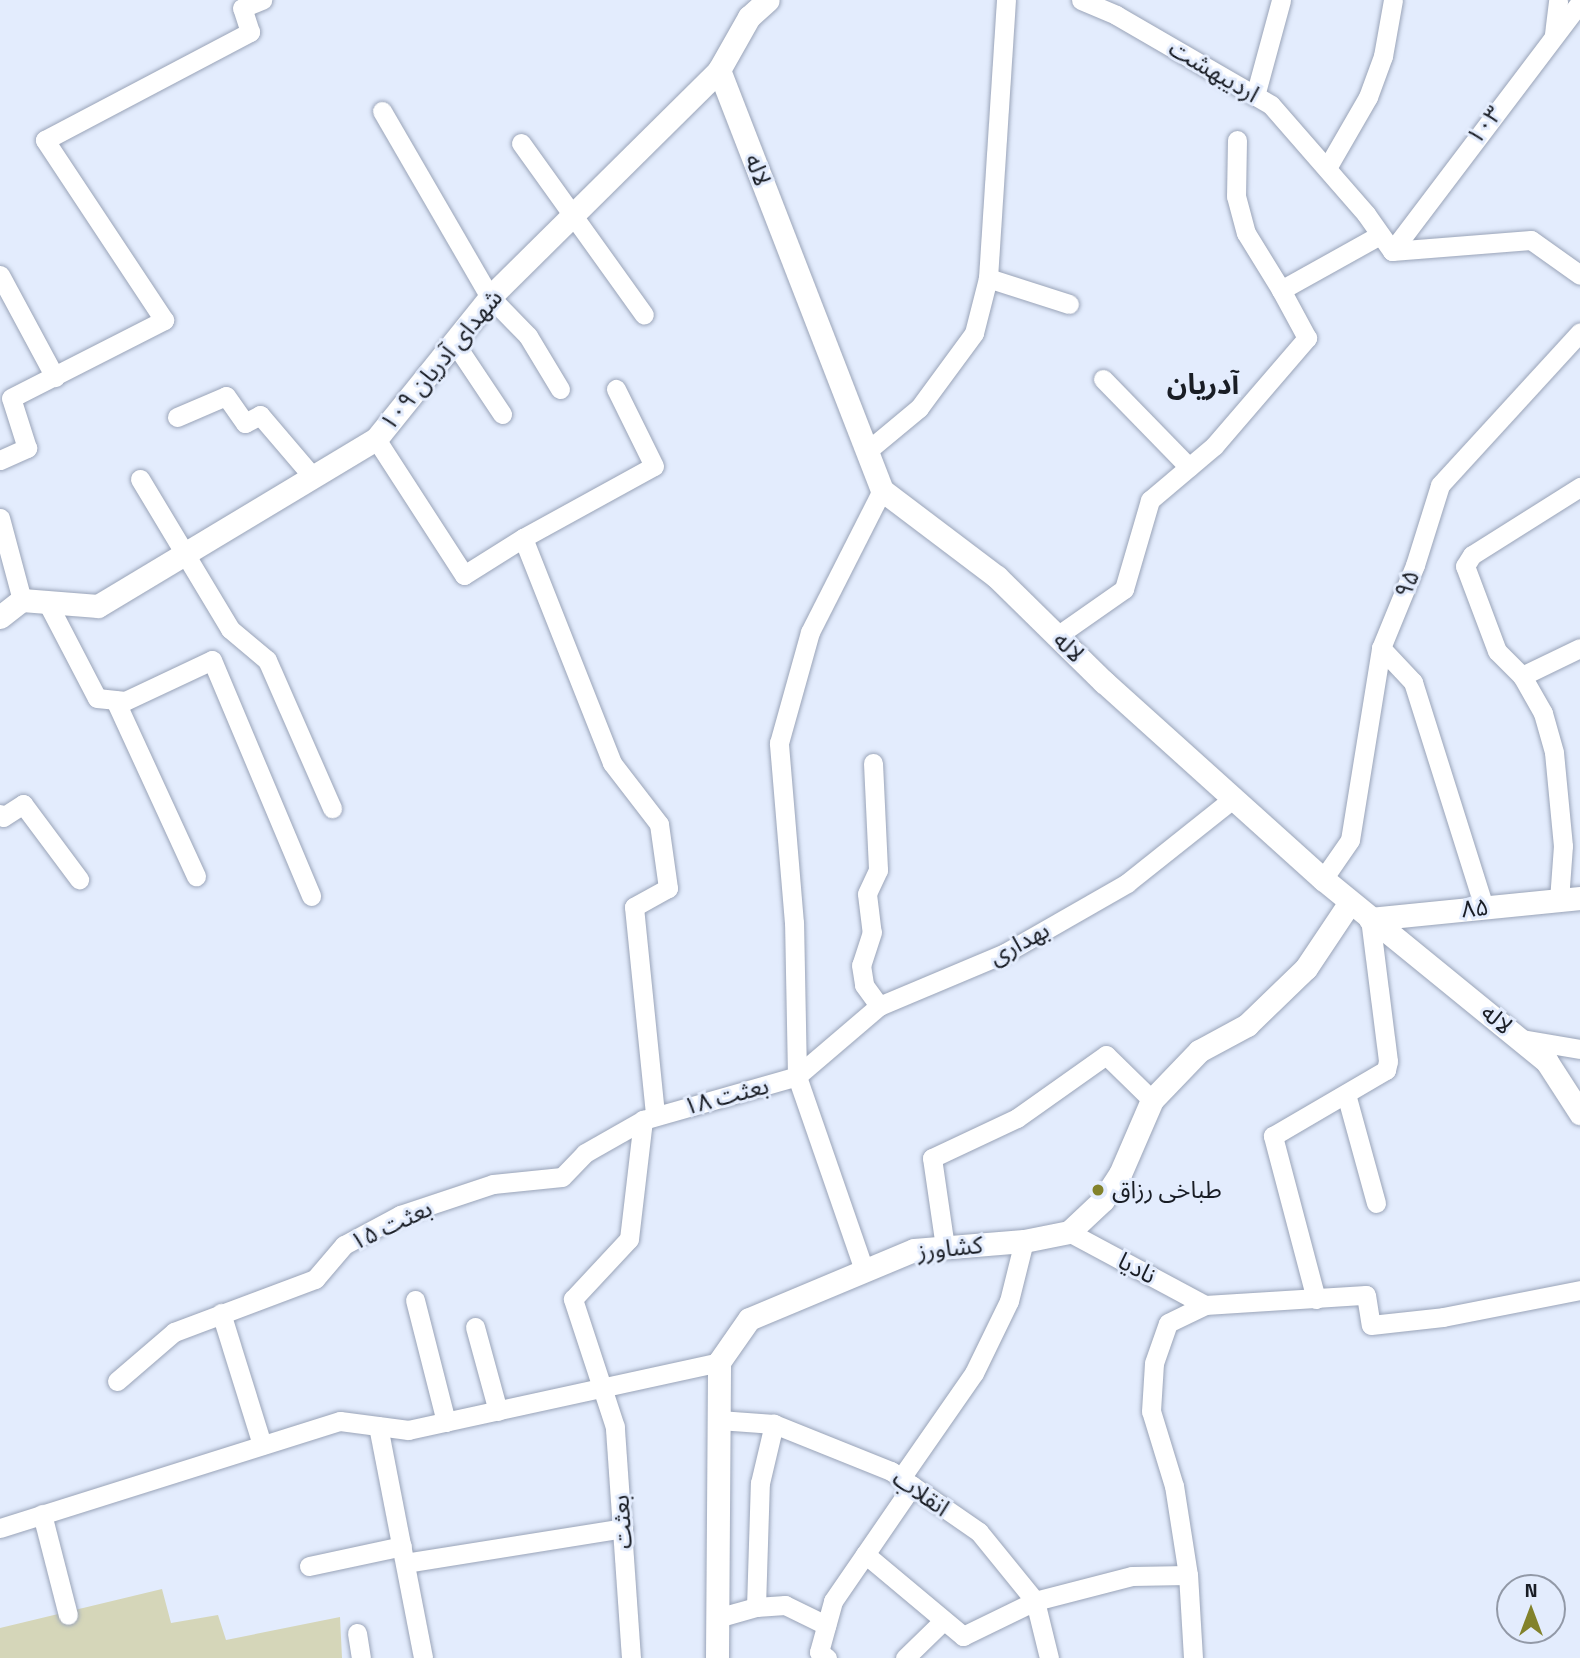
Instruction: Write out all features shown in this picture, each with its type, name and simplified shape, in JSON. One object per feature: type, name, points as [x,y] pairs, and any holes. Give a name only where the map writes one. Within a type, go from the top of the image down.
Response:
[{"type":"street","name":"شهدای آدریان ۱۰۹","points":[[22,600],[98,606],[376,439],[456,345],[490,298],[719,71],[746,8],[768,0]]},
{"type":"street","points":[[866,452],[919,408],[974,333],[988,278],[1006,0]]},
{"type":"street","name":"اردیبهشت","points":[[1081,0],[1116,15],[1271,105],[1386,243]]},
{"type":"street","points":[[1255,96],[1281,0]]},
{"type":"street","points":[[1327,169],[1368,97],[1383,56],[1393,0]]},
{"type":"street","points":[[1554,35],[1558,0]]},
{"type":"street","points":[[0,460],[27,448],[11,398],[164,320],[45,141],[250,32],[242,8],[257,1]]},
{"type":"street","name":"۱۰۳","points":[[1386,243],[1580,2]]},
{"type":"street","name":"لاله","points":[[719,71],[882,490],[997,577],[1057,636],[1323,879],[1547,1062],[1580,1113]]},
{"type":"street","points":[[382,111],[490,298],[528,336],[560,389]]},
{"type":"street","points":[[1057,636],[1124,590],[1150,499],[1213,446],[1307,338],[1246,233],[1236,196],[1237,140]]},
{"type":"street","points":[[521,143],[644,315]]},
{"type":"street","points":[[1281,290],[1386,243],[1531,240],[1580,275]]},
{"type":"street","points":[[0,275],[55,377]]},
{"type":"street","points":[[988,278],[1069,304]]},
{"type":"street","name":"۹۵","points":[[1323,879],[1350,840],[1381,648],[1415,565],[1440,485],[1580,332]]},
{"type":"street","points":[[456,345],[502,414]]},
{"type":"street","points":[[1103,379],[1189,467]]},
{"type":"street","points":[[376,439],[464,575],[523,538],[654,466],[616,389]]},
{"type":"street","points":[[177,417],[226,396],[245,423],[260,415],[313,477]]},
{"type":"street","points":[[140,479],[230,629],[267,660],[332,808]]},
{"type":"street","points":[[1569,899],[1554,752],[1543,713],[1522,676],[1497,651],[1465,566],[1472,555],[1580,487]]},
{"type":"street","points":[[864,1270],[797,1076],[794,923],[779,743],[810,632],[882,490]]},
{"type":"street","points":[[0,518],[22,600],[0,617]]},
{"type":"street","points":[[523,538],[612,763],[659,824],[668,888],[634,907],[649,1118]]},
{"type":"street","points":[[47,602],[97,698],[125,701],[212,660],[311,896]]},
{"type":"street","points":[[1381,648],[1413,682],[1483,907]]},
{"type":"street","points":[[1522,676],[1580,648]]},
{"type":"street","points":[[115,700],[196,876]]},
{"type":"street","points":[[873,763],[878,870],[867,894],[872,932],[861,965],[864,985],[879,1006]]},
{"type":"street","name":"بهداری","points":[[797,1076],[879,1006],[1005,953],[1116,889],[1234,798]]},
{"type":"street","points":[[0,814],[3,817],[23,804],[79,879]]},
{"type":"street","name":"۸۵","points":[[1370,919],[1569,899]]},
{"type":"street","points":[[1069,1232],[1102,1200],[1120,1174],[1152,1100],[1199,1051],[1247,1025],[1306,968],[1350,902]]},
{"type":"street","points":[[1316,1299],[1273,1136],[1386,1070],[1388,1061],[1370,919]]},
{"type":"street","points":[[1521,1039],[1580,1049]]},
{"type":"street","points":[[945,1247],[932,1158],[1017,1118],[1106,1055],[1152,1100]]},
{"type":"street","name":"بعثت ۱۸","points":[[649,1118],[797,1076]]},
{"type":"street","points":[[1346,1094],[1376,1203]]},
{"type":"street","name":"بعثت ۱۵","points":[[117,1381],[174,1332],[316,1279],[344,1245],[400,1215],[493,1184],[562,1177],[585,1153],[649,1118]]},
{"type":"street","name":"بعثت","points":[[631,1658],[615,1427],[573,1299],[629,1240],[649,1118]]},
{"type":"street","name":"کشاورز","points":[[719,1362],[749,1319],[914,1250],[1024,1241],[1069,1232]]},
{"type":"street","name":"نادیا","points":[[1069,1232],[1205,1304]]},
{"type":"street","points":[[827,1658],[819,1653],[832,1601],[865,1555],[974,1373],[1009,1301],[1024,1241]]},
{"type":"street","points":[[1193,1658],[1188,1575],[1174,1486],[1152,1411],[1154,1363],[1168,1323],[1205,1304],[1366,1294],[1371,1325],[1443,1317],[1580,1290]]},
{"type":"street","points":[[415,1300],[446,1422]]},
{"type":"street","points":[[221,1313],[262,1445]]},
{"type":"street","points":[[475,1328],[498,1411]]},
{"type":"street","points":[[0,1528],[340,1421],[408,1430],[719,1362],[717,1658]]},
{"type":"street","name":"انقلاب","points":[[719,1420],[774,1424],[907,1482],[979,1532],[1035,1601],[1049,1658]]},
{"type":"street","points":[[756,1606],[760,1483],[774,1424]]},
{"type":"street","points":[[379,1426],[423,1658]]},
{"type":"street","points":[[42,1514],[68,1615]]},
{"type":"street","points":[[309,1566],[623,1528]]},
{"type":"street","points":[[865,1555],[963,1636],[1035,1601],[1132,1576],[1188,1575]]},
{"type":"street","points":[[717,1618],[756,1606],[785,1605],[826,1625]]},
{"type":"street","points":[[905,1658],[943,1622]]},
{"type":"street","points":[[357,1633],[361,1658]]},
{"type":"green space","points":[[162,1589],[171,1623],[218,1615],[226,1640],[340,1617],[342,1658],[0,1658],[0,1628]]},
{"type":"place","name":"طباخی رزاق","points":[[1098,1190]]},
{"type":"district","name":"آدریان","points":[[1203,384]]}]
